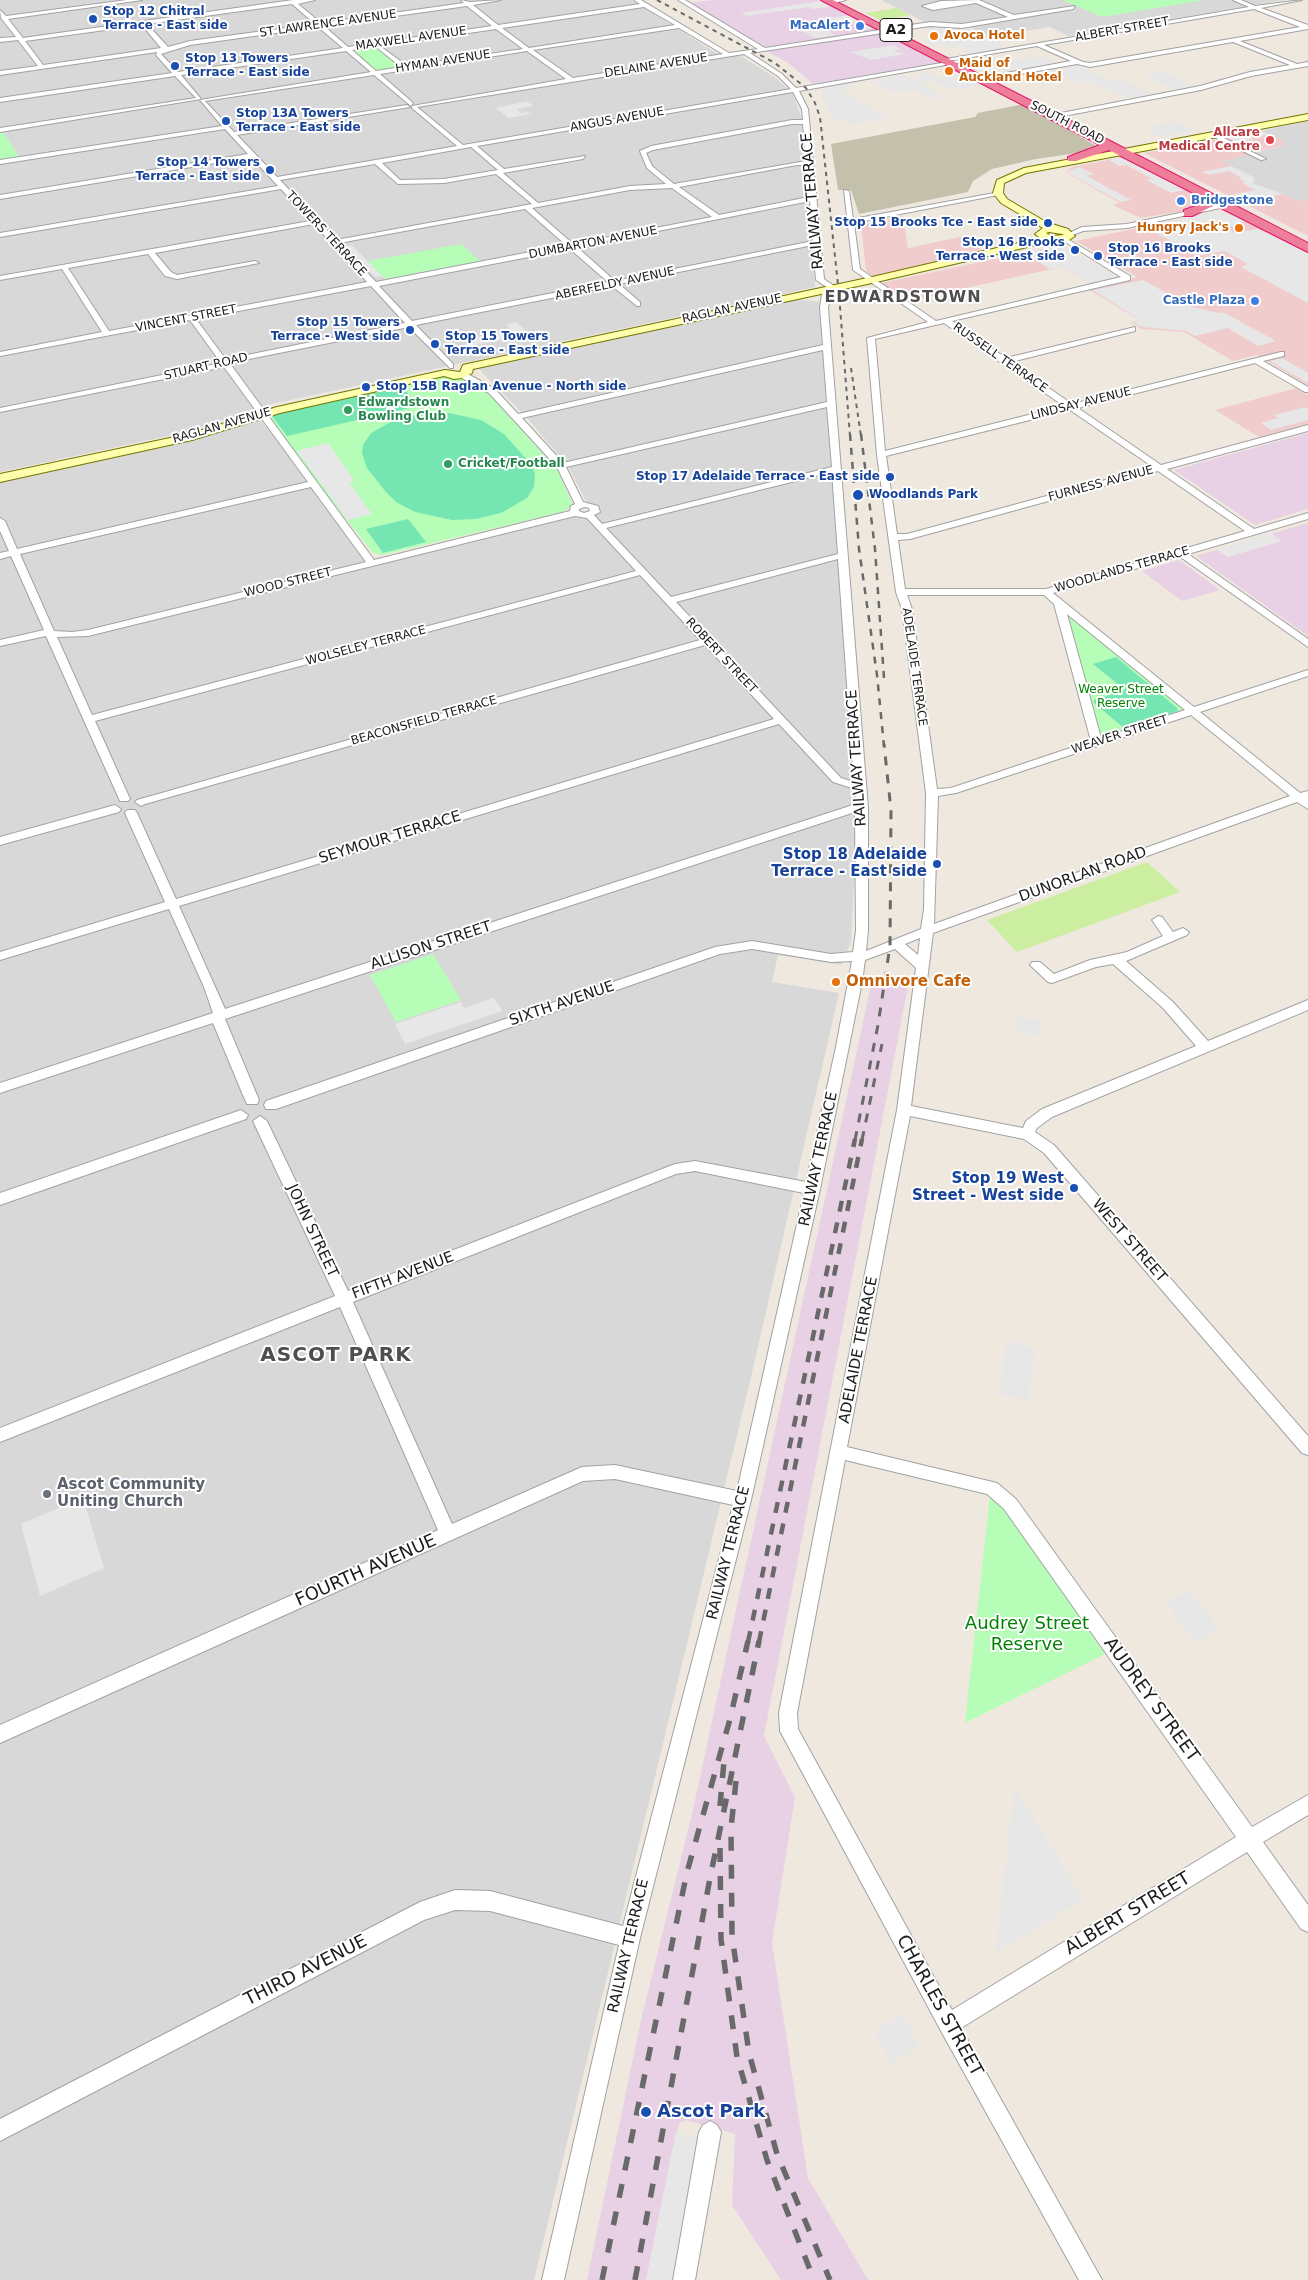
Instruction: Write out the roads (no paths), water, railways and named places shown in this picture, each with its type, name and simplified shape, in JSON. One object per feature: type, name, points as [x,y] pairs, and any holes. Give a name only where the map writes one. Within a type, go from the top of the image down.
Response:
[{"type":"highway","name":"SOUTH ROAD","points":[[833,1],[1058,115],[1308,248]]},
{"type":"highway","name":"SOUTH ROAD","points":[[1058,115],[1108,144],[1127,151],[1211,198],[1308,241]]},
{"type":"highway","points":[[1072,159],[1102,150],[1108,144]]},
{"type":"highway","points":[[1188,213],[1209,205],[1211,198]]},
{"type":"highway","points":[[1205,210],[1234,207]]},
{"type":"street","points":[[70,0],[84,16]]},
{"type":"street","points":[[4,18],[139,0]]},
{"type":"street","points":[[0,40],[95,30],[312,0]]},
{"type":"street","points":[[463,0],[571,80]]},
{"type":"street","name":"ST LAWRENCE AVENUE","points":[[0,73],[161,50],[190,43],[498,0]]},
{"type":"street","points":[[636,0],[728,55]]},
{"type":"street","points":[[833,1],[843,0]]},
{"type":"street","points":[[960,3],[941,3],[926,6],[933,8],[960,3],[975,0],[1013,17]]},
{"type":"street","name":"DELAINE AVENUE","points":[[233,134],[889,29],[930,24],[961,26],[1073,7],[1057,0]]},
{"type":"street","points":[[1236,0],[1306,28]]},
{"type":"street","name":"ALBERT STREET","points":[[952,61],[1038,44],[1299,0]]},
{"type":"street","points":[[684,1],[695,1]]},
{"type":"street","points":[[684,1],[762,49]]},
{"type":"street","points":[[293,2],[461,146]]},
{"type":"street","name":"MAXWELL AVENUE","points":[[0,100],[644,5]]},
{"type":"street","points":[[0,12],[42,67]]},
{"type":"street","points":[[90,23],[95,30]]},
{"type":"street","name":"TOWERS TERRACE","points":[[143,23],[163,45],[158,54],[412,325],[447,370]]},
{"type":"street","name":"HYMAN AVENUE","points":[[201,100],[681,26]]},
{"type":"street","points":[[1038,44],[1079,63],[1090,65],[1306,28]]},
{"type":"street","points":[[95,30],[92,33],[95,38]]},
{"type":"street","points":[[78,32],[83,38]]},
{"type":"street","points":[[1234,40],[1308,71]]},
{"type":"street","points":[[375,44],[406,68]]},
{"type":"street","name":"RAILWAY TERRACE","points":[[553,2280],[630,1938],[743,1500],[813,1189],[856,982],[862,931],[862,808],[837,468],[826,348],[824,302],[826,294],[833,288],[820,280],[805,109],[795,90],[780,75],[744,52]]},
{"type":"street","points":[[1152,54],[1164,60]]},
{"type":"street","points":[[1140,56],[1152,62]]},
{"type":"street","name":"ANGUS AVENUE","points":[[275,179],[795,90],[952,61]]},
{"type":"street","points":[[986,78],[1079,63]]},
{"type":"street","points":[[1058,115],[1200,88],[1250,74],[1308,64]]},
{"type":"street","points":[[0,130],[201,100]]},
{"type":"street","points":[[846,191],[857,270],[934,323],[1127,278],[1067,237],[1043,234],[1035,224],[1004,207],[994,194],[990,183],[1004,173],[1308,117]]},
{"type":"street","points":[[718,218],[672,186],[649,167],[642,152],[651,148],[792,122],[806,122]]},
{"type":"street","points":[[0,162],[226,127]]},
{"type":"street","points":[[1214,135],[1263,159]]},
{"type":"street","points":[[472,145],[537,205]]},
{"type":"street","points":[[994,194],[1000,182],[1014,174],[1127,151]]},
{"type":"street","points":[[0,197],[253,155]]},
{"type":"street","points":[[376,161],[398,182],[444,181],[583,157]]},
{"type":"street","points":[[334,242],[630,188],[672,186],[810,162]]},
{"type":"street","points":[[630,188],[642,182]]},
{"type":"street","points":[[0,235],[282,187]]},
{"type":"street","points":[[851,222],[994,194],[1014,208],[1055,229],[1065,230],[1067,237]]},
{"type":"street","name":"DUMBARTON AVENUE","points":[[373,284],[812,199]]},
{"type":"street","points":[[526,206],[637,304]]},
{"type":"street","points":[[1067,237],[1082,229],[1144,223],[1205,210]]},
{"type":"street","points":[[0,278],[315,222]]},
{"type":"street","name":"RAGLAN AVENUE","points":[[465,371],[998,252],[1055,229]]},
{"type":"street","name":"ABERFELDY AVENUE","points":[[412,325],[818,242]]},
{"type":"street","points":[[150,252],[168,274],[177,277],[255,263]]},
{"type":"street","points":[[64,267],[107,334]]},
{"type":"street","name":"VINCENT STREET","points":[[4,351],[107,334],[373,284]]},
{"type":"street","points":[[192,318],[371,562]]},
{"type":"street","name":"RUSSELL TERRACE","points":[[945,320],[1252,532]]},
{"type":"street","name":"ADELAIDE TERRACE","points":[[789,1731],[788,1713],[840,1452],[904,1110],[930,909],[932,793],[907,609],[902,592],[881,455],[871,338],[934,323]]},
{"type":"street","name":"STUART ROAD","points":[[0,410],[226,363],[242,358],[412,325]]},
{"type":"street","points":[[1004,361],[1132,329]]},
{"type":"street","points":[[516,417],[826,348]]},
{"type":"street","name":"LINDSAY AVENUE","points":[[881,455],[1281,354]]},
{"type":"street","points":[[1256,360],[1308,390]]},
{"type":"street","points":[[447,370],[454,376],[465,371],[492,391],[561,466],[577,509]]},
{"type":"street","name":"RAGLAN AVENUE","points":[[0,478],[192,437],[262,414],[447,370]]},
{"type":"street","points":[[561,466],[831,404]]},
{"type":"street","name":"FURNESS AVENUE","points":[[893,538],[907,537],[1308,428]]},
{"type":"street","points":[[600,527],[837,468]]},
{"type":"street","points":[[0,556],[312,484]]},
{"type":"street","name":"ROBERT STREET","points":[[577,509],[588,504],[595,507],[595,512],[589,515],[837,780],[844,784],[859,787]]},
{"type":"street","name":"WOOD STREET","points":[[0,643],[50,633],[72,635],[88,633],[577,509]]},
{"type":"street","name":"WOODLANDS TERRACE","points":[[902,592],[1046,592],[1308,516]]},
{"type":"street","points":[[0,521],[90,719],[124,799]]},
{"type":"street","points":[[1181,553],[1308,644]]},
{"type":"street","points":[[669,601],[826,558],[843,556]]},
{"type":"street","name":"WOLSELEY TERRACE","points":[[90,719],[642,572]]},
{"type":"street","points":[[1046,592],[1305,799]]},
{"type":"street","points":[[1059,603],[1096,742]]},
{"type":"street","name":"BEACONSFIELD TERRACE","points":[[141,802],[707,641]]},
{"type":"street","name":"WEAVER STREET","points":[[932,793],[952,791],[1308,673]]},
{"type":"street","name":"SEYMOUR TERRACE","points":[[0,956],[781,720]]},
{"type":"street","points":[[135,798],[141,802],[139,809],[131,813],[120,813],[115,809],[116,804],[124,799],[135,798]]},
{"type":"street","name":"DUNORLAN ROAD","points":[[859,957],[1305,799]]},
{"type":"street","name":"ALLISON STREET","points":[[0,1088],[797,826],[862,808]]},
{"type":"street","points":[[1,838],[115,809]]},
{"type":"street","points":[[131,813],[210,987],[219,1009],[222,1032],[252,1100]]},
{"type":"street","points":[[1158,920],[1170,936]]},
{"type":"street","points":[[1036,965],[1052,979],[1094,963],[1116,959],[1152,947],[1170,936],[1183,932]]},
{"type":"street","points":[[896,944],[924,967]]},
{"type":"street","name":"SIXTH AVENUE","points":[[271,1105],[719,950],[752,945],[831,958],[859,957]]},
{"type":"street","points":[[1116,959],[1163,1000],[1205,1047]]},
{"type":"street","points":[[1028,1134],[1031,1125],[1046,1113],[1308,1005]]},
{"type":"street","points":[[252,1100],[264,1100],[271,1105],[270,1115],[260,1121],[249,1122],[241,1115],[242,1108],[252,1100]]},
{"type":"street","name":"WEST STREET","points":[[904,1110],[1028,1134],[1040,1141],[1060,1160],[1308,1448]]},
{"type":"street","points":[[0,1199],[241,1115]]},
{"type":"street","name":"JOHN STREET","points":[[260,1121],[344,1299],[448,1534]]},
{"type":"street","name":"FIFTH AVENUE","points":[[0,1435],[675,1169],[695,1166],[813,1189]]},
{"type":"street","name":"AUDREY STREET","points":[[840,1452],[991,1488],[1010,1504],[1308,1922]]},
{"type":"street","name":"FOURTH AVENUE","points":[[0,1734],[582,1474],[614,1472],[743,1500]]},
{"type":"street","name":"CHARLES STREET","points":[[789,1731],[948,2024],[1091,2280]]},
{"type":"street","name":"ALBERT STREET","points":[[948,2024],[1308,1804]]},
{"type":"street","name":"THIRD AVENUE","points":[[0,2130],[420,1912],[455,1900],[490,1901],[630,1938]]},
{"type":"street","points":[[684,2280],[710,2132]]},
{"type":"railway","points":[[657,0],[775,63],[806,88],[815,103],[820,117],[839,294],[850,436]]},
{"type":"railway","points":[[851,368],[861,436]]},
{"type":"railway","points":[[850,434],[859,549],[877,675],[884,746]]},
{"type":"railway","points":[[861,434],[875,549],[884,678]]},
{"type":"railway","points":[[855,1140],[878,1025],[890,946],[891,810],[884,744]]},
{"type":"railway","points":[[862,1140],[882,1044]]},
{"type":"railway","points":[[748,1642],[855,1139]]},
{"type":"railway","points":[[759,1642],[862,1139]]},
{"type":"railway","points":[[602,2280],[687,1872],[730,1719],[748,1641]]},
{"type":"railway","points":[[635,2280],[710,1878],[759,1641]]},
{"type":"railway","points":[[720,1806],[724,1761]]},
{"type":"railway","points":[[736,1781],[731,1828],[732,1936],[749,2053],[777,2154],[830,2280]]},
{"type":"railway","points":[[720,1848],[721,1939],[737,2057],[767,2160],[814,2280]]},
{"type":"place","name":"Stop 12 Chitral Terrace - East side","points":[[93,19]]},
{"type":"place","name":"MacAlert","points":[[860,26]]},
{"type":"place","name":"Avoca Hotel","points":[[934,36]]},
{"type":"place","name":"Stop 13 Towers Terrace - East side","points":[[175,66]]},
{"type":"place","name":"Maid of Auckland Hotel","points":[[949,71]]},
{"type":"place","name":"Stop 13A Towers Terrace - East side","points":[[226,121]]},
{"type":"place","name":"Allcare Medical Centre","points":[[1270,140]]},
{"type":"place","name":"Stop 14 Towers Terrace - East side","points":[[270,170]]},
{"type":"place","name":"Bridgestone","points":[[1181,201]]},
{"type":"place","name":"Stop 15 Brooks Tce - East side","points":[[1048,223]]},
{"type":"place","name":"Hungry Jack's","points":[[1239,228]]},
{"type":"place","name":"Stop 16 Brooks Terrace - West side","points":[[1075,250]]},
{"type":"place","name":"Stop 16 Brooks Terrace - East side","points":[[1098,256]]},
{"type":"place","name":"Castle Plaza","points":[[1255,301]]},
{"type":"place","name":"Stop 15 Towers Terrace - West side","points":[[410,330]]},
{"type":"place","name":"Stop 15 Towers Terrace - East side","points":[[435,344]]},
{"type":"place","name":"Stop 15B Raglan Avenue - North side","points":[[366,387]]},
{"type":"place","name":"Edwardstown Bowling Club","points":[[348,410]]},
{"type":"place","name":"Cricket/Football","points":[[448,464]]},
{"type":"place","name":"Stop 17 Adelaide Terrace - East side","points":[[890,477]]},
{"type":"place","name":"Woodlands Park","points":[[858,495]]},
{"type":"place","name":"Stop 18 Adelaide Terrace - East side","points":[[937,864]]},
{"type":"place","name":"Omnivore Cafe","points":[[836,982]]},
{"type":"place","name":"Stop 19 West Street - West side","points":[[1074,1188]]},
{"type":"place","name":"Ascot Community Uniting Church","points":[[47,1494]]},
{"type":"place","name":"Ascot Park","points":[[646,2112]]},
{"type":"district","name":"EDWARDSTOWN","points":[[903,298]]},
{"type":"district","name":"ASCOT PARK","points":[[336,1356]]},
{"type":"park label","name":"Weaver Street Reserve","points":[[1121,697]]},
{"type":"park label","name":"Audrey Street Reserve","points":[[1027,1634]]}]
